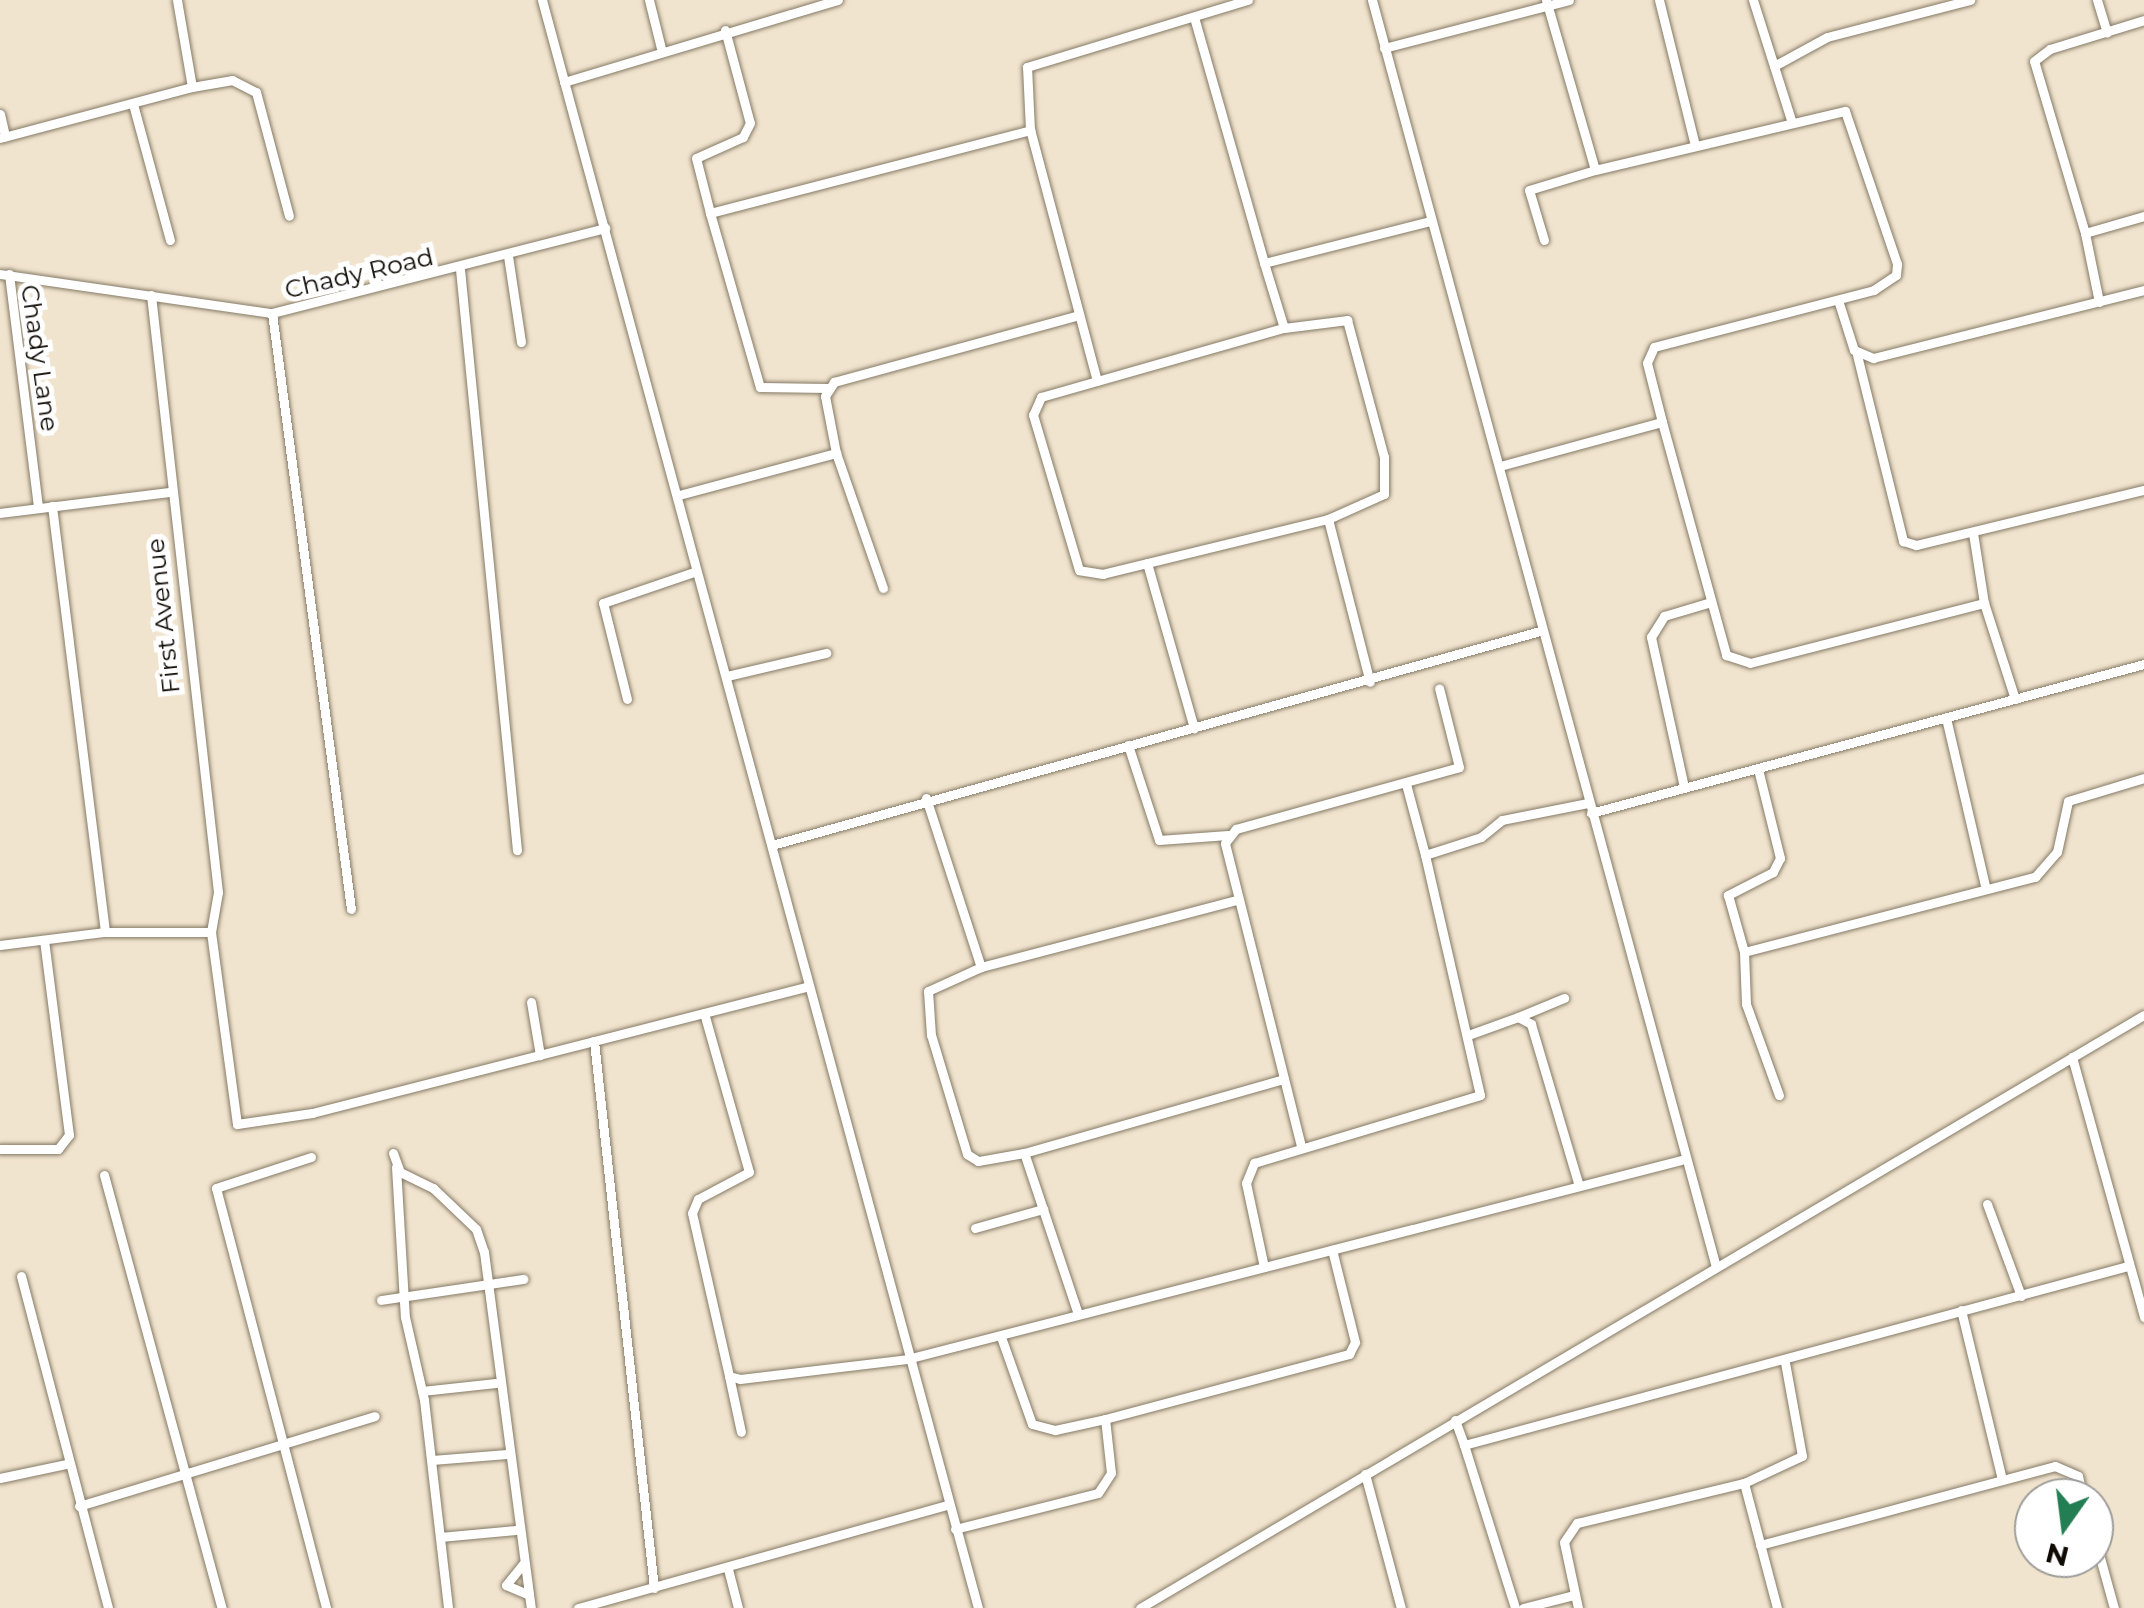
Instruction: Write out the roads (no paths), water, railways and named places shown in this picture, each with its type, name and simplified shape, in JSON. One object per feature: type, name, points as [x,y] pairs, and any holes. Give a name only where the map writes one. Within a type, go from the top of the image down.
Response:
[{"type":"street","points":[[177,0],[192,87]]},
{"type":"street","points":[[542,0],[680,495],[694,572],[726,676],[907,1359],[978,1608]]},
{"type":"street","points":[[649,0],[661,48]]},
{"type":"street","points":[[564,82],[661,48],[838,0]]},
{"type":"street","points":[[1096,381],[1030,130],[1024,76],[1036,60],[1248,0]]},
{"type":"street","points":[[1372,0],[1500,466],[1540,631],[1682,1160],[1716,1267]]},
{"type":"street","points":[[1384,48],[1546,3],[1570,0]]},
{"type":"street","points":[[1659,0],[1695,146]]},
{"type":"street","points":[[1753,0],[1791,120]]},
{"type":"street","points":[[1774,66],[1827,38],[1970,0]]},
{"type":"street","points":[[2097,0],[2107,32]]},
{"type":"street","points":[[1546,3],[1596,170]]},
{"type":"street","points":[[1194,17],[1284,328]]},
{"type":"street","points":[[2098,302],[2085,233],[2034,61],[2144,20]]},
{"type":"street","points":[[725,30],[750,123],[742,136],[696,158],[760,386],[828,388],[1079,316]]},
{"type":"street","points":[[0,114],[3,137],[232,80],[256,92],[289,216]]},
{"type":"street","points":[[133,104],[170,240]]},
{"type":"street","points":[[1544,240],[1529,190],[1791,120],[1836,110],[1852,117],[1898,264],[1889,283],[1838,300],[1654,347],[1648,362],[1708,603],[1726,655],[1750,662],[1984,603]]},
{"type":"street","points":[[710,213],[1030,130]]},
{"type":"street","points":[[2085,233],[2144,216]]},
{"type":"street","points":[[1264,263],[1430,221]]},
{"type":"street","name":"Chady Road","points":[[4,274],[272,314],[460,269],[606,228]]},
{"type":"street","points":[[508,256],[521,342]]},
{"type":"street","points":[[460,269],[517,850]]},
{"type":"street","name":"Chady Lane","points":[[4,274],[38,507]]},
{"type":"street","points":[[1858,355],[1957,342],[2144,290]]},
{"type":"street","name":"First Avenue","points":[[151,295],[170,492],[218,892],[210,932],[236,1124],[540,1054]]},
{"type":"street","points":[[1838,300],[1858,355],[1903,541],[1916,546],[2144,490]]},
{"type":"street","points":[[272,314],[351,908]]},
{"type":"street","points":[[1340,318],[1351,324],[1384,457],[1384,494],[1328,519],[1090,575],[1079,570],[1067,541],[1034,406],[1051,392],[1096,381],[1284,328],[1340,318]]},
{"type":"street","points":[[828,388],[836,453],[884,588]]},
{"type":"street","points":[[1500,466],[1662,422]]},
{"type":"street","points":[[680,495],[836,453]]},
{"type":"street","points":[[0,513],[170,492]]},
{"type":"street","points":[[52,506],[105,932]]},
{"type":"street","points":[[1328,519],[1370,682]]},
{"type":"street","points":[[1973,533],[1984,603],[2015,699]]},
{"type":"street","points":[[1146,563],[1194,728]]},
{"type":"street","points":[[627,699],[603,603],[694,572]]},
{"type":"street","points":[[1684,787],[1651,638],[1664,616],[1708,603]]},
{"type":"street","points":[[772,845],[926,798],[1370,682],[1540,631]]},
{"type":"street","points":[[726,676],[826,652]]},
{"type":"street","points":[[1425,855],[1481,837],[1502,820],[1590,808],[1684,787],[2144,664]]},
{"type":"street","points":[[1128,745],[1159,840],[1228,836],[1460,766],[1438,688]]},
{"type":"street","points":[[1946,718],[1985,884]]},
{"type":"street","points":[[1744,952],[1729,890],[1772,872],[1780,858],[1758,769]]},
{"type":"street","points":[[1779,1095],[1746,1004],[1738,956],[1985,884],[2035,876],[2052,863],[2068,801],[2144,778]]},
{"type":"street","points":[[1264,1267],[1248,1172],[1301,1146],[1475,1100],[1482,1088],[1406,784]]},
{"type":"street","points":[[926,798],[981,966]]},
{"type":"street","points":[[1228,836],[1236,900],[1301,1146]]},
{"type":"street","points":[[1236,900],[981,966],[928,991],[931,1035],[967,1154],[978,1161],[1024,1153],[1284,1078]]},
{"type":"street","points":[[0,945],[105,932],[210,932]]},
{"type":"street","points":[[0,1149],[58,1149],[69,1135],[44,940]]},
{"type":"street","points":[[531,1002],[540,1054],[809,986]]},
{"type":"street","points":[[1470,1034],[1564,998]]},
{"type":"street","points":[[704,1013],[750,1161],[742,1180],[698,1200],[692,1212],[741,1432]]},
{"type":"street","points":[[1140,1608],[2144,1015]]},
{"type":"street","points":[[1518,1017],[1531,1024],[1578,1182]]},
{"type":"street","points":[[594,1042],[654,1588]]},
{"type":"street","points":[[2072,1057],[2144,1317]]},
{"type":"street","points":[[393,1153],[404,1296],[432,1460],[448,1608]]},
{"type":"street","points":[[1024,1153],[1078,1314]]},
{"type":"street","points":[[311,1157],[216,1188],[326,1608]]},
{"type":"street","points":[[730,1376],[907,1359],[1332,1250],[1578,1182],[1682,1160]]},
{"type":"street","points":[[396,1167],[476,1229],[516,1530],[531,1608]]},
{"type":"street","points":[[104,1175],[183,1479],[222,1608]]},
{"type":"street","points":[[1987,1204],[2021,1296]]},
{"type":"street","points":[[975,1228],[1043,1209]]},
{"type":"street","points":[[1000,1337],[1032,1424],[1055,1430],[1105,1419],[1349,1354],[1356,1342],[1332,1250]]},
{"type":"street","points":[[1464,1445],[1785,1362],[2128,1266]]},
{"type":"street","points":[[21,1276],[66,1464],[108,1608]]},
{"type":"street","points":[[381,1300],[523,1278]]},
{"type":"street","points":[[1961,1310],[2002,1479]]},
{"type":"street","points":[[1578,1608],[1564,1542],[1576,1523],[1744,1483],[1802,1456],[1785,1362]]},
{"type":"street","points":[[422,1391],[496,1384]]},
{"type":"street","points":[[79,1506],[183,1479],[374,1416]]},
{"type":"street","points":[[955,1530],[1098,1492],[1111,1473],[1105,1419]]},
{"type":"street","points":[[1456,1420],[1515,1608]]},
{"type":"street","points":[[432,1460],[507,1454]]},
{"type":"street","points":[[0,1478],[66,1464]]},
{"type":"street","points":[[1760,1545],[2002,1479],[2067,1468],[2073,1478]]},
{"type":"street","points":[[1365,1474],[1401,1608]]},
{"type":"street","points":[[1744,1483],[1777,1608]]},
{"type":"street","points":[[578,1608],[948,1505]]},
{"type":"street","points":[[440,1537],[516,1530]]},
{"type":"street","points":[[522,1564],[506,1585],[528,1595]]},
{"type":"street","points":[[728,1569],[738,1608]]},
{"type":"street","points":[[2106,1578],[2114,1608]]},
{"type":"street","points":[[1523,1608],[1574,1594]]},
{"type":"street","points":[[1160,1596],[1165,1608]]}]
